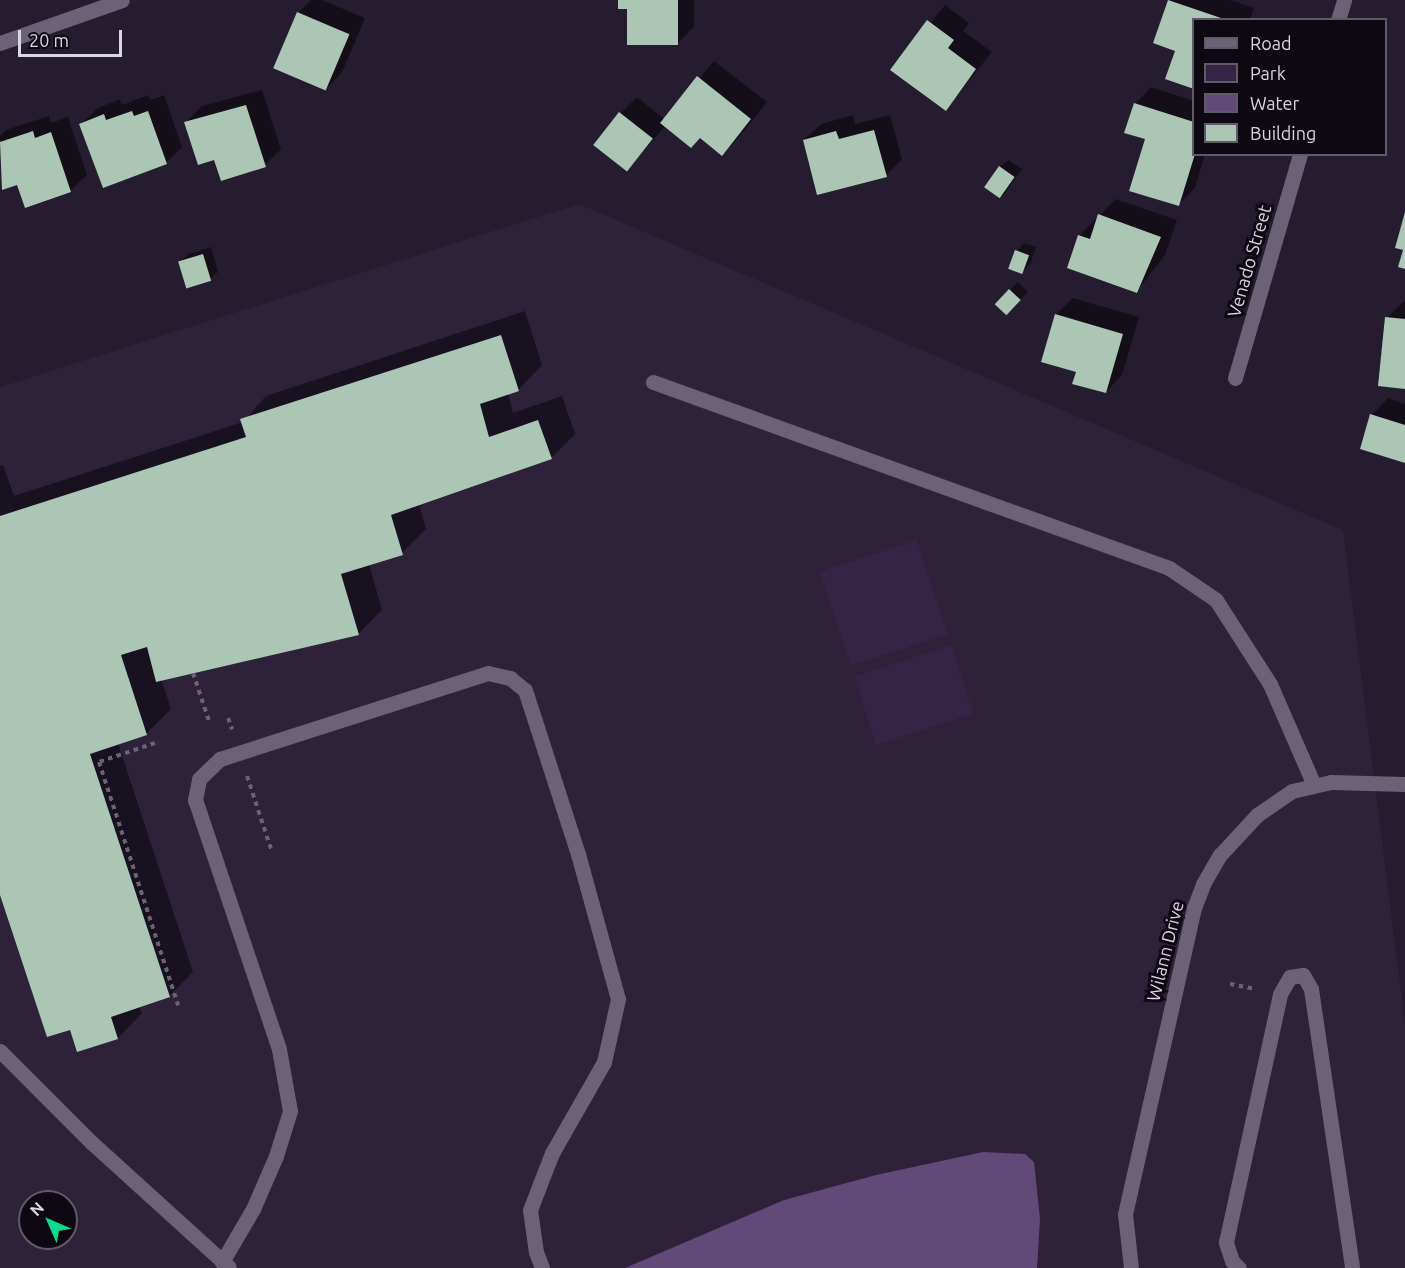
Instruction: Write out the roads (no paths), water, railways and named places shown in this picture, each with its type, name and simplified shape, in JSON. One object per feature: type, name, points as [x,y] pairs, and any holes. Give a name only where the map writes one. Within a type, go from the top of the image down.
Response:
[{"type":"street","points":[[0,43],[122,0]]},
{"type":"street","points":[[1339,18],[1344,0]]},
{"type":"street","name":"Venado Street","points":[[1235,378],[1299,156]]},
{"type":"street","points":[[653,382],[1169,568],[1216,600],[1270,684],[1314,785]]},
{"type":"street","points":[[0,1051],[91,1142],[226,1265],[276,1156],[290,1111],[279,1049],[195,800],[199,779],[220,759],[488,673],[510,678],[525,690],[582,865],[618,999],[604,1062],[552,1153],[530,1210],[536,1252],[542,1268]]},
{"type":"street","name":"Wilann Drive","points":[[1131,1268],[1125,1214],[1194,908],[1220,855],[1257,815],[1292,790],[1314,785],[1364,780],[1405,784]]},
{"type":"street","points":[[1239,1268],[1232,1261],[1227,1242],[1277,1005],[1290,977],[1303,975],[1311,989],[1352,1268]]},
{"type":"water","points":[[983,1152],[1025,1154],[1034,1162],[1040,1219],[1037,1268],[625,1268],[784,1200],[876,1175]]}]
